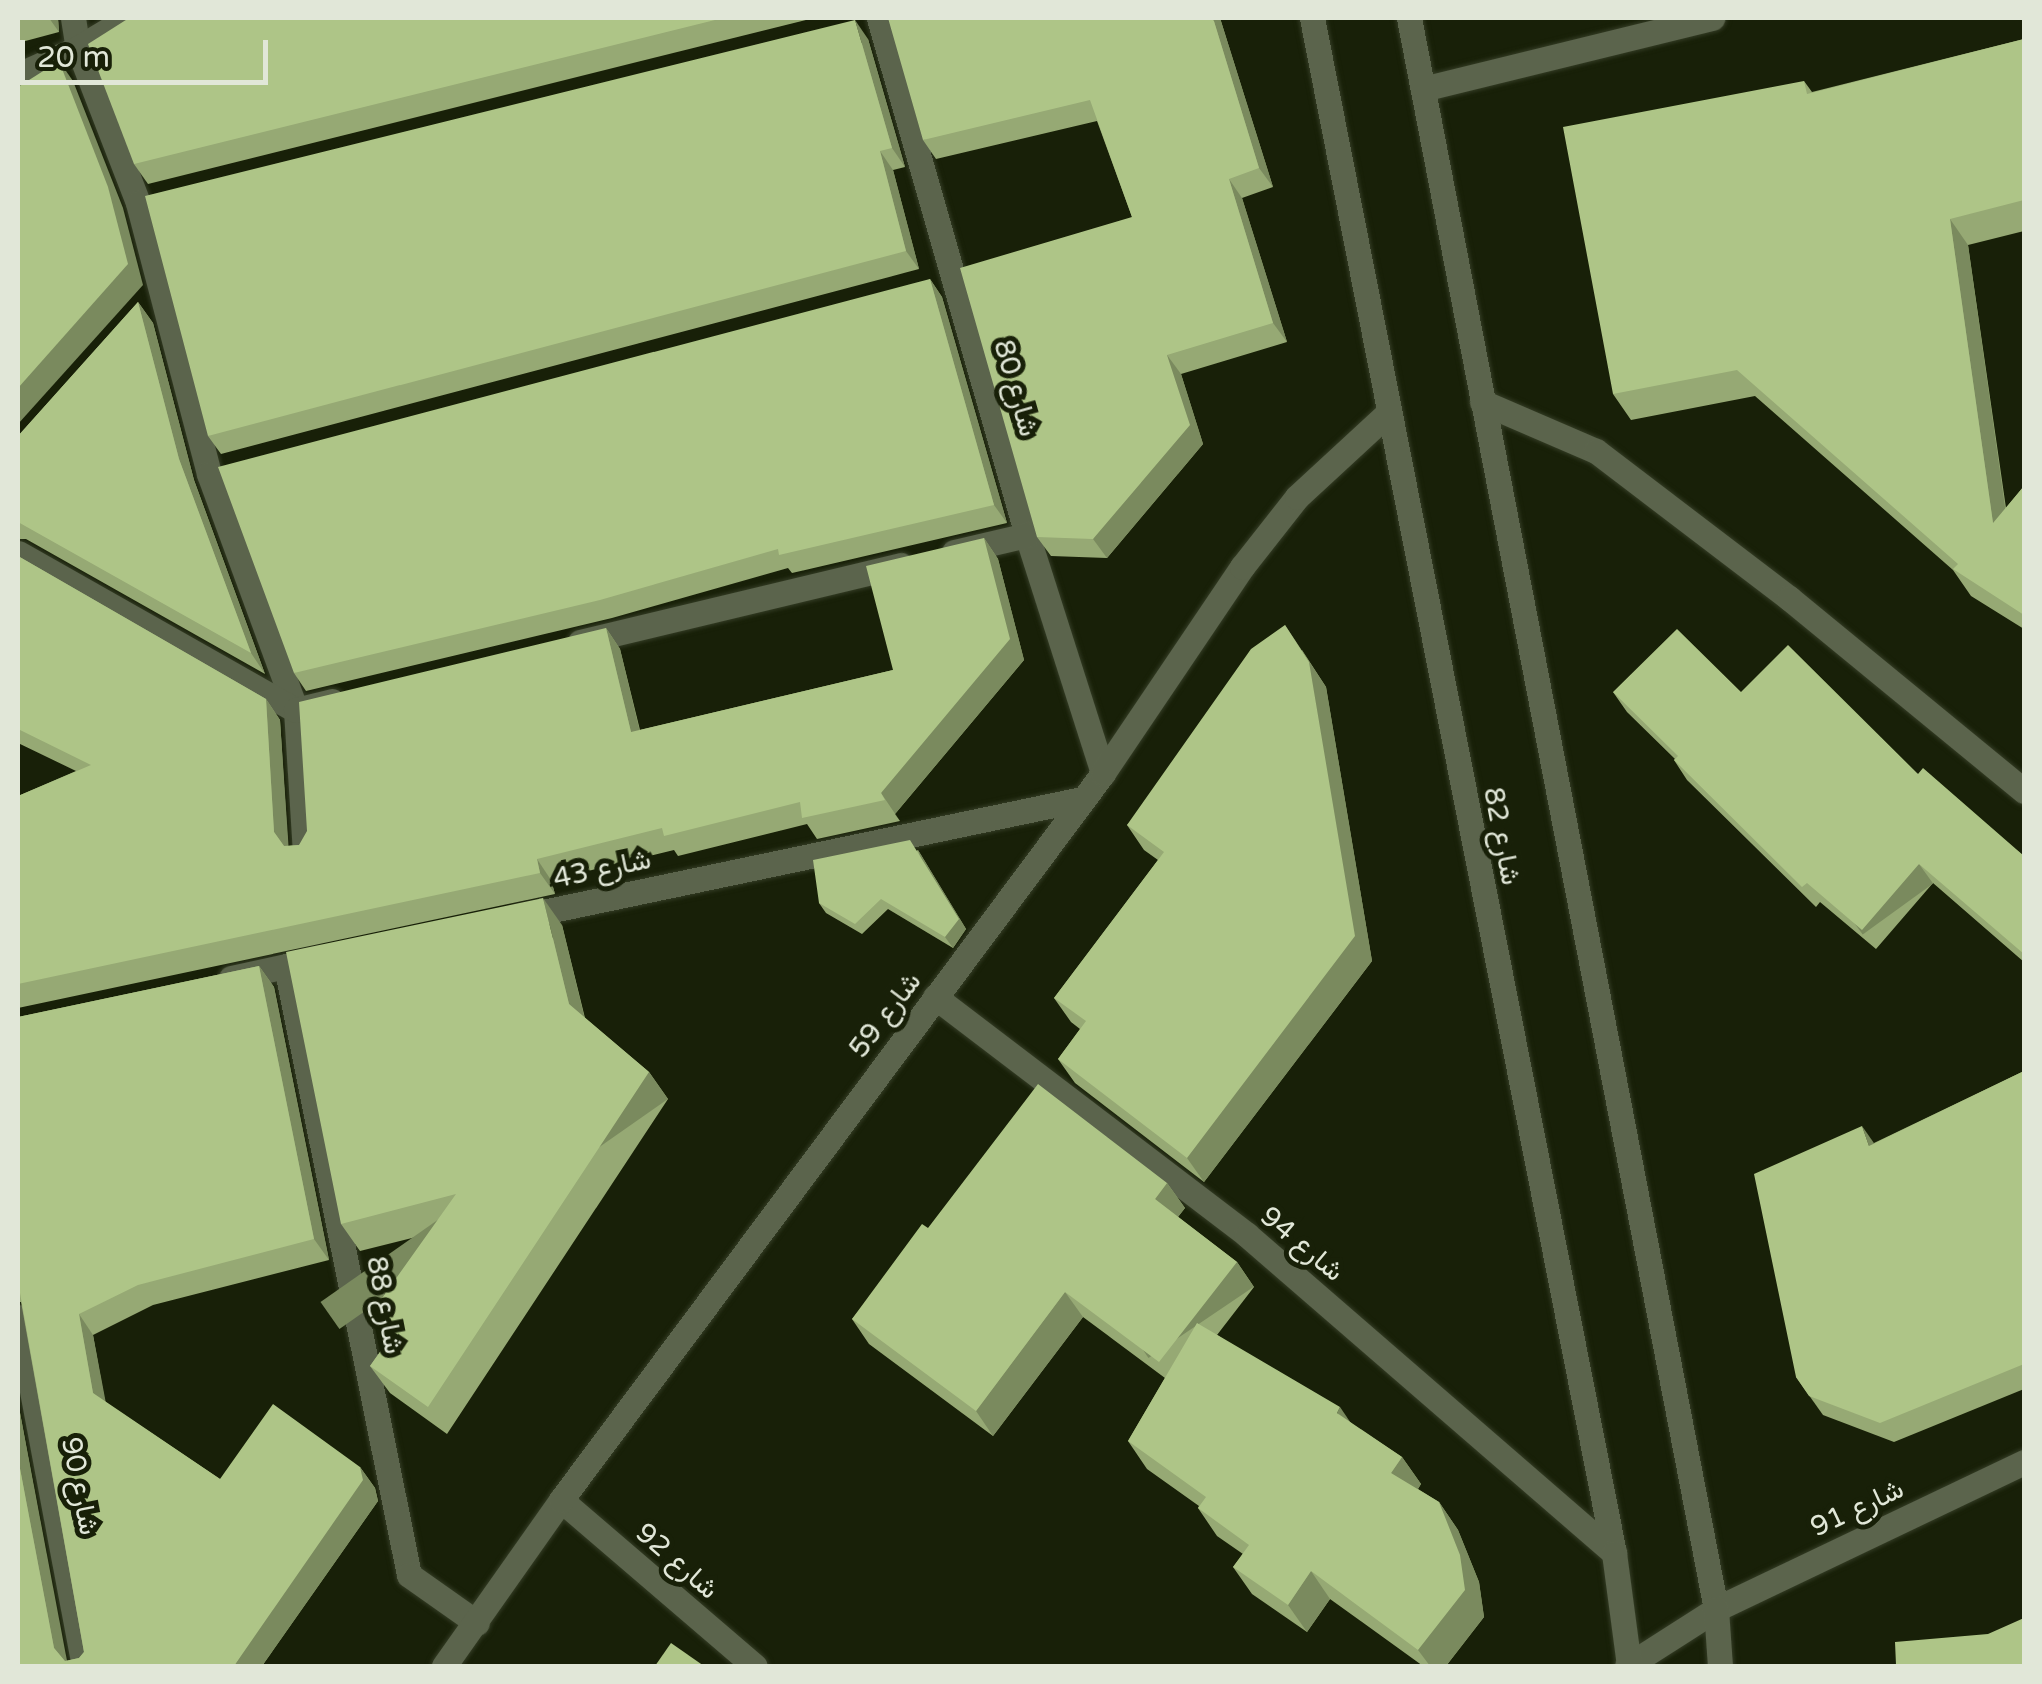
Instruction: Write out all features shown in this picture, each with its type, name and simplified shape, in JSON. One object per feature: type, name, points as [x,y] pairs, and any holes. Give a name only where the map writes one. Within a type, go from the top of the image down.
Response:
[{"type":"street","points":[[73,18],[78,48],[147,201],[160,290],[296,710],[305,852]]},
{"type":"street","points":[[18,75],[78,48],[128,18]]},
{"type":"street","name":"شارع 82","points":[[1312,18],[1614,1553],[1628,1666]]},
{"type":"street","points":[[1409,18],[1716,1608],[1720,1666]]},
{"type":"street","points":[[1423,89],[1712,18]]},
{"type":"street","name":"شارع 80","points":[[876,19],[944,279],[1102,773]]},
{"type":"street","points":[[134,319],[160,290]]},
{"type":"street","points":[[1482,402],[1596,451],[1789,598],[2024,790]]},
{"type":"street","name":"شارع 59","points":[[444,1666],[561,1500],[1102,773],[1242,567],[1286,511],[1388,414]]},
{"type":"street","points":[[546,650],[1027,535]]},
{"type":"street","points":[[18,553],[296,710],[354,696]]},
{"type":"street","name":"شارع 43","points":[[500,921],[1082,799]]},
{"type":"street","points":[[210,982],[344,954]]},
{"type":"street","name":"شارع 88","points":[[286,966],[409,1575],[477,1623]]},
{"type":"street","name":"شارع 94","points":[[936,998],[1247,1235],[1614,1553]]},
{"type":"street","name":"شارع 90","points":[[18,1318],[84,1666]]},
{"type":"street","name":"شارع 91","points":[[1628,1666],[1716,1608],[2024,1462]]},
{"type":"street","name":"شارع 92","points":[[561,1500],[755,1666]]},
{"type":"building","points":[[129,18],[723,18],[134,164],[88,44]]},
{"type":"building","points":[[888,18],[1213,18],[1259,168],[1229,179],[1273,323],[1167,355],[1190,425],[1093,539],[1037,537],[960,268],[1132,217],[1090,100],[923,140]]},
{"type":"building","points":[[855,20],[892,148],[880,151],[906,251],[208,436],[145,196]]},
{"type":"building","points":[[2024,39],[2024,200],[1950,219],[1993,523],[2024,486],[2024,615],[1953,569],[1958,564],[1737,370],[1613,394],[1563,127],[1804,81],[1807,94]]},
{"type":"building","points":[[59,61],[108,187],[128,264],[18,388],[18,87]]},
{"type":"building","points":[[930,279],[994,505],[779,555],[778,549],[600,600],[294,673],[218,467]]},
{"type":"building","points":[[138,302],[179,459],[251,653],[18,522],[18,436]]},
{"type":"building","points":[[984,538],[1010,639],[881,793],[885,800],[802,818],[800,802],[664,836],[662,828],[537,859],[540,873],[18,984],[18,796],[91,765],[18,729],[18,556],[266,699],[274,832],[284,846],[299,845],[307,831],[299,702],[606,628],[631,732],[893,670],[866,566]]},
{"type":"building","points":[[1285,625],[1309,662],[1355,936],[1187,1158],[1058,1059],[1086,1021],[1054,998],[1164,852],[1127,825],[1251,649]]},
{"type":"building","points":[[1677,629],[1741,692],[1788,645],[1918,774],[1923,768],[2024,856],[2024,954],[1919,864],[1862,930],[1807,883],[1802,887],[1674,760],[1678,756],[1613,692]]},
{"type":"building","points":[[910,840],[959,919],[945,937],[881,899],[855,924],[819,903],[813,860]]},
{"type":"building","points":[[543,898],[569,1004],[649,1072],[428,1407],[370,1366],[394,1332],[370,1315],[456,1194],[341,1224],[286,952]]},
{"type":"building","points":[[259,966],[314,1239],[138,1285],[79,1314],[93,1393],[220,1479],[273,1404],[360,1467],[363,1480],[234,1666],[18,1666],[18,1458],[54,1648],[65,1661],[79,1658],[84,1652],[18,1291],[18,1017]]},
{"type":"building","points":[[2024,1071],[2024,1364],[1880,1423],[1809,1396],[1796,1377],[1754,1174],[1862,1126],[1869,1146]]},
{"type":"building","points":[[1038,1084],[1167,1183],[1155,1199],[1237,1262],[1159,1362],[1065,1292],[976,1411],[852,1319],[922,1224],[928,1228]]},
{"type":"building","points":[[1197,1323],[1340,1407],[1337,1413],[1402,1457],[1391,1473],[1439,1502],[1460,1555],[1465,1590],[1418,1650],[1311,1571],[1288,1605],[1233,1567],[1249,1545],[1198,1508],[1206,1497],[1128,1441]]},
{"type":"building","points":[[2024,1618],[2024,1666],[1884,1666],[1896,1665],[1895,1642],[1988,1634]]},
{"type":"building","points":[[671,1643],[704,1666],[655,1666]]}]
